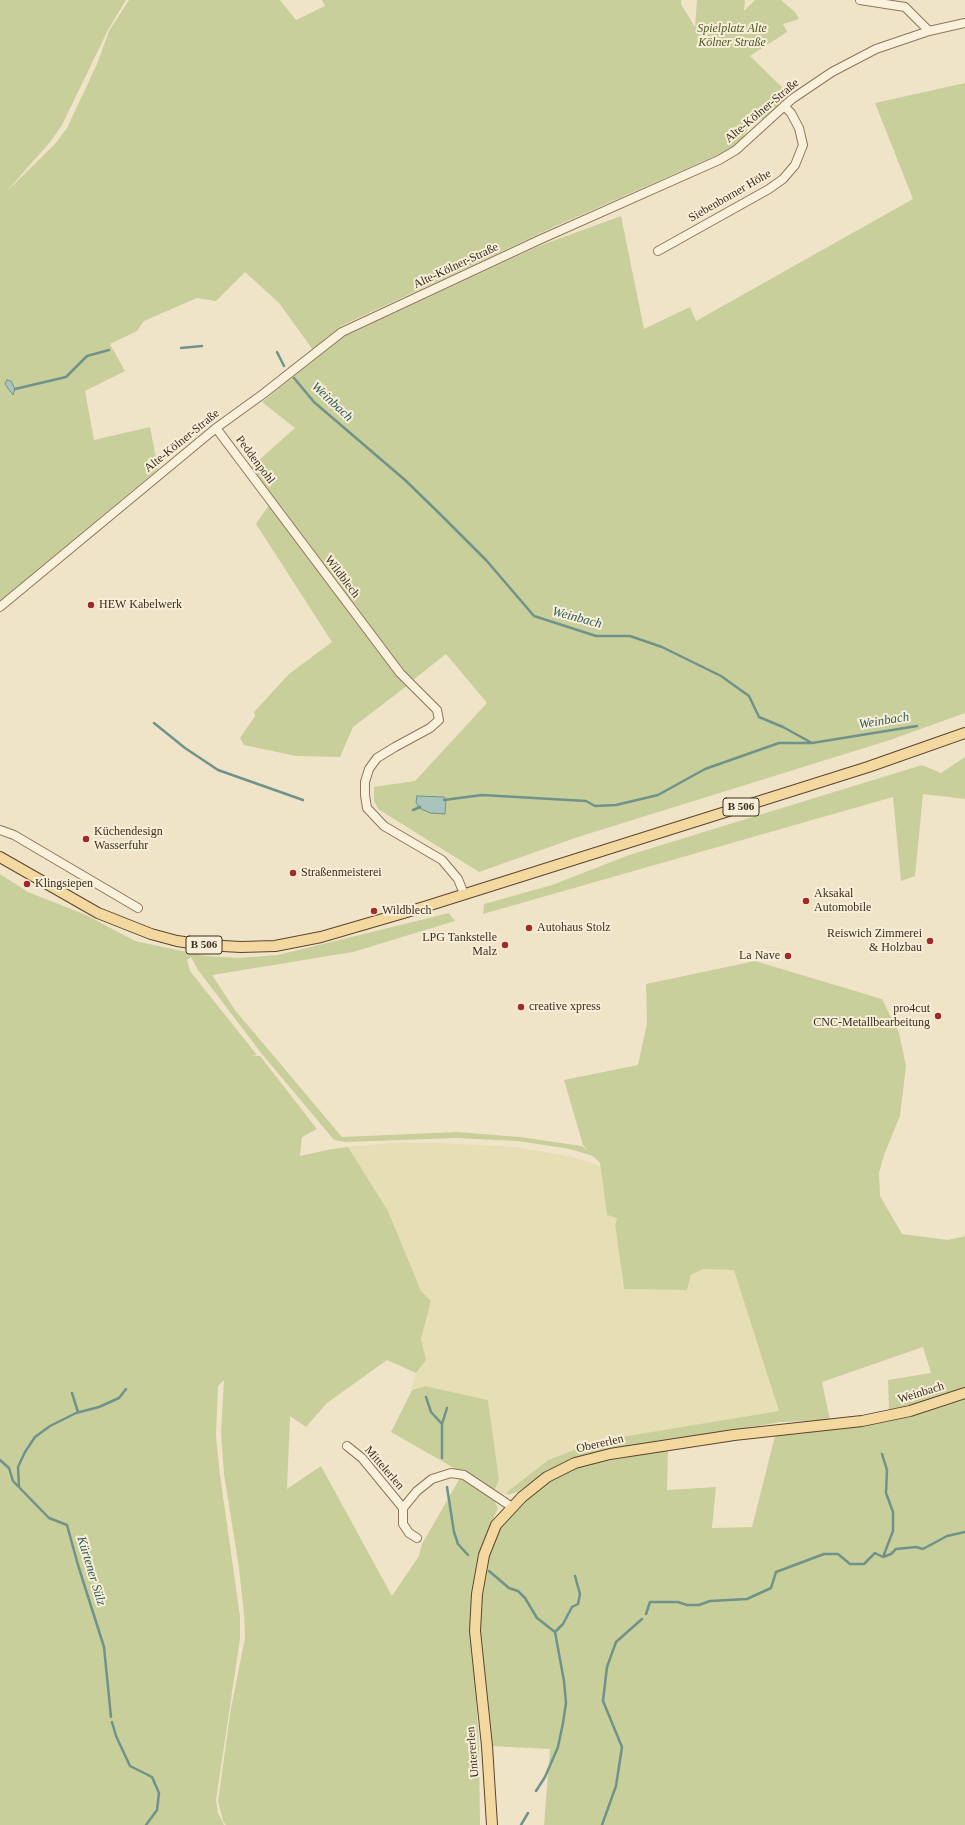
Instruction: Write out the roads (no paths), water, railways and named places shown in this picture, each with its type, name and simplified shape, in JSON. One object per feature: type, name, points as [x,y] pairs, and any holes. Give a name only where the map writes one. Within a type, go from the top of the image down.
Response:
[{"type":"main road","name":"B 506","points":[[0,857],[78,902],[120,923],[151,934],[177,941],[224,947],[275,946],[321,937],[464,894],[868,767],[965,733]]},
{"type":"main road","name":"Weinbach","points":[[885,1417],[910,1411],[965,1393]]},
{"type":"main road","name":"Obererlen","points":[[479,1677],[475,1631],[477,1594],[484,1555],[496,1525],[512,1507],[547,1477],[575,1463],[610,1454],[734,1435],[833,1425],[885,1417]]},
{"type":"main road","name":"Untererlen","points":[[479,1677],[487,1746],[492,1825]]},
{"type":"street","points":[[860,0],[905,4],[929,31]]},
{"type":"street","name":"Alte-Kölner-Straße","points":[[0,607],[216,428],[263,394],[342,332],[538,240],[719,160],[736,150],[792,99],[832,72],[876,49],[929,31],[965,23]]},
{"type":"street","name":"Siebenborner Höhe","points":[[658,251],[769,189],[783,179],[795,165],[803,145],[796,123],[791,113],[784,106]]},
{"type":"street","name":"Peddenpohl","points":[[216,428],[274,506]]},
{"type":"street","name":"Wildblech","points":[[274,506],[400,674],[437,710],[438,720],[430,728],[378,758],[369,769],[365,782],[365,795],[367,808],[384,826],[442,860],[458,879],[464,894]]},
{"type":"street","points":[[0,830],[14,836],[138,908]]},
{"type":"street","name":"Mittelerlen","points":[[346,1446],[362,1458],[403,1508]]},
{"type":"street","name":"Mittelerlen","points":[[417,1538],[409,1533],[403,1524],[403,1508],[417,1490],[432,1479],[451,1473],[464,1475],[512,1507]]},
{"type":"water","points":[[7,380],[11,381],[15,389],[13,395],[5,384]]},
{"type":"water","points":[[417,796],[444,797],[446,799],[445,814],[430,813],[419,808],[416,802]]},
{"type":"waterway","name":"Weinbach","points":[[181,348],[202,346]]},
{"type":"waterway","name":"Weinbach","points":[[15,389],[66,377],[87,356],[109,350]]},
{"type":"waterway","name":"Weinbach","points":[[277,352],[284,366]]},
{"type":"waterway","name":"Weinbach","points":[[294,378],[314,402],[405,480],[439,513],[486,560],[534,616],[596,636],[630,636],[662,647],[721,676],[749,696],[759,717],[783,727],[812,743],[917,726]]},
{"type":"waterway","points":[[154,723],[185,748],[218,770],[303,800]]},
{"type":"waterway","points":[[444,800],[482,795],[586,801],[595,806],[616,805],[658,795],[705,769],[779,743],[811,743]]},
{"type":"waterway","points":[[413,810],[420,807]]},
{"type":"waterway","points":[[19,1487],[18,1467],[25,1452],[35,1437],[50,1426],[76,1413],[99,1407],[119,1398],[126,1389]]},
{"type":"waterway","points":[[72,1393],[78,1412]]},
{"type":"waterway","points":[[426,1397],[431,1412],[442,1424]]},
{"type":"waterway","points":[[442,1458],[442,1424],[447,1408]]},
{"type":"waterway","points":[[882,1454],[887,1470],[886,1493],[893,1512],[893,1531],[883,1557]]},
{"type":"waterway","name":"Kürtener Sülz","points":[[0,1460],[9,1468],[13,1481],[49,1518],[67,1525],[104,1647],[111,1717]]},
{"type":"waterway","points":[[447,1487],[454,1532],[458,1544],[468,1555]]},
{"type":"waterway","points":[[646,1614],[650,1602],[678,1602],[687,1605],[699,1605],[710,1601],[747,1599],[771,1588],[776,1572],[824,1554],[838,1554],[850,1564],[864,1564],[875,1553],[883,1557],[891,1554],[896,1549],[916,1547],[923,1549],[947,1536],[965,1532]]},
{"type":"waterway","points":[[489,1571],[509,1588],[518,1591],[525,1598],[537,1618],[555,1632]]},
{"type":"waterway","points":[[536,1791],[545,1777],[558,1747],[563,1723],[566,1703],[564,1681],[555,1632],[563,1624],[572,1607],[578,1604],[580,1594],[575,1576]]},
{"type":"waterway","points":[[602,1825],[616,1786],[622,1747],[603,1701],[607,1667],[616,1642],[642,1619]]},
{"type":"waterway","name":"Kürtener Sülz","points":[[112,1722],[116,1736],[130,1766],[152,1777],[159,1793],[157,1810],[146,1825]]},
{"type":"waterway","points":[[521,1825],[528,1813]]},
{"type":"place","name":"HEW Kabelwerk","points":[[91,605]]},
{"type":"place","name":"Küchendesign Wasserfuhr","points":[[86,839]]},
{"type":"place","name":"Straßenmeisterei","points":[[293,873]]},
{"type":"place","name":"Klingsiepen","points":[[27,884]]},
{"type":"place","name":"Aksakal Automobile","points":[[806,901]]},
{"type":"place","name":"Wildblech","points":[[374,911]]},
{"type":"place","name":"Autohaus Stolz","points":[[529,928]]},
{"type":"place","name":"Reiswich Zimmerei & Holzbau","points":[[930,941]]},
{"type":"place","name":"LPG Tankstelle Malz","points":[[505,945]]},
{"type":"place","name":"La Nave","points":[[788,956]]},
{"type":"place","name":"creative xpress","points":[[521,1007]]},
{"type":"place","name":"pro4cut CNC-Metallbearbeitung","points":[[938,1016]]},
{"type":"park label","name":"Spielplatz Alte Kölner Straße","points":[[732,36]]}]
